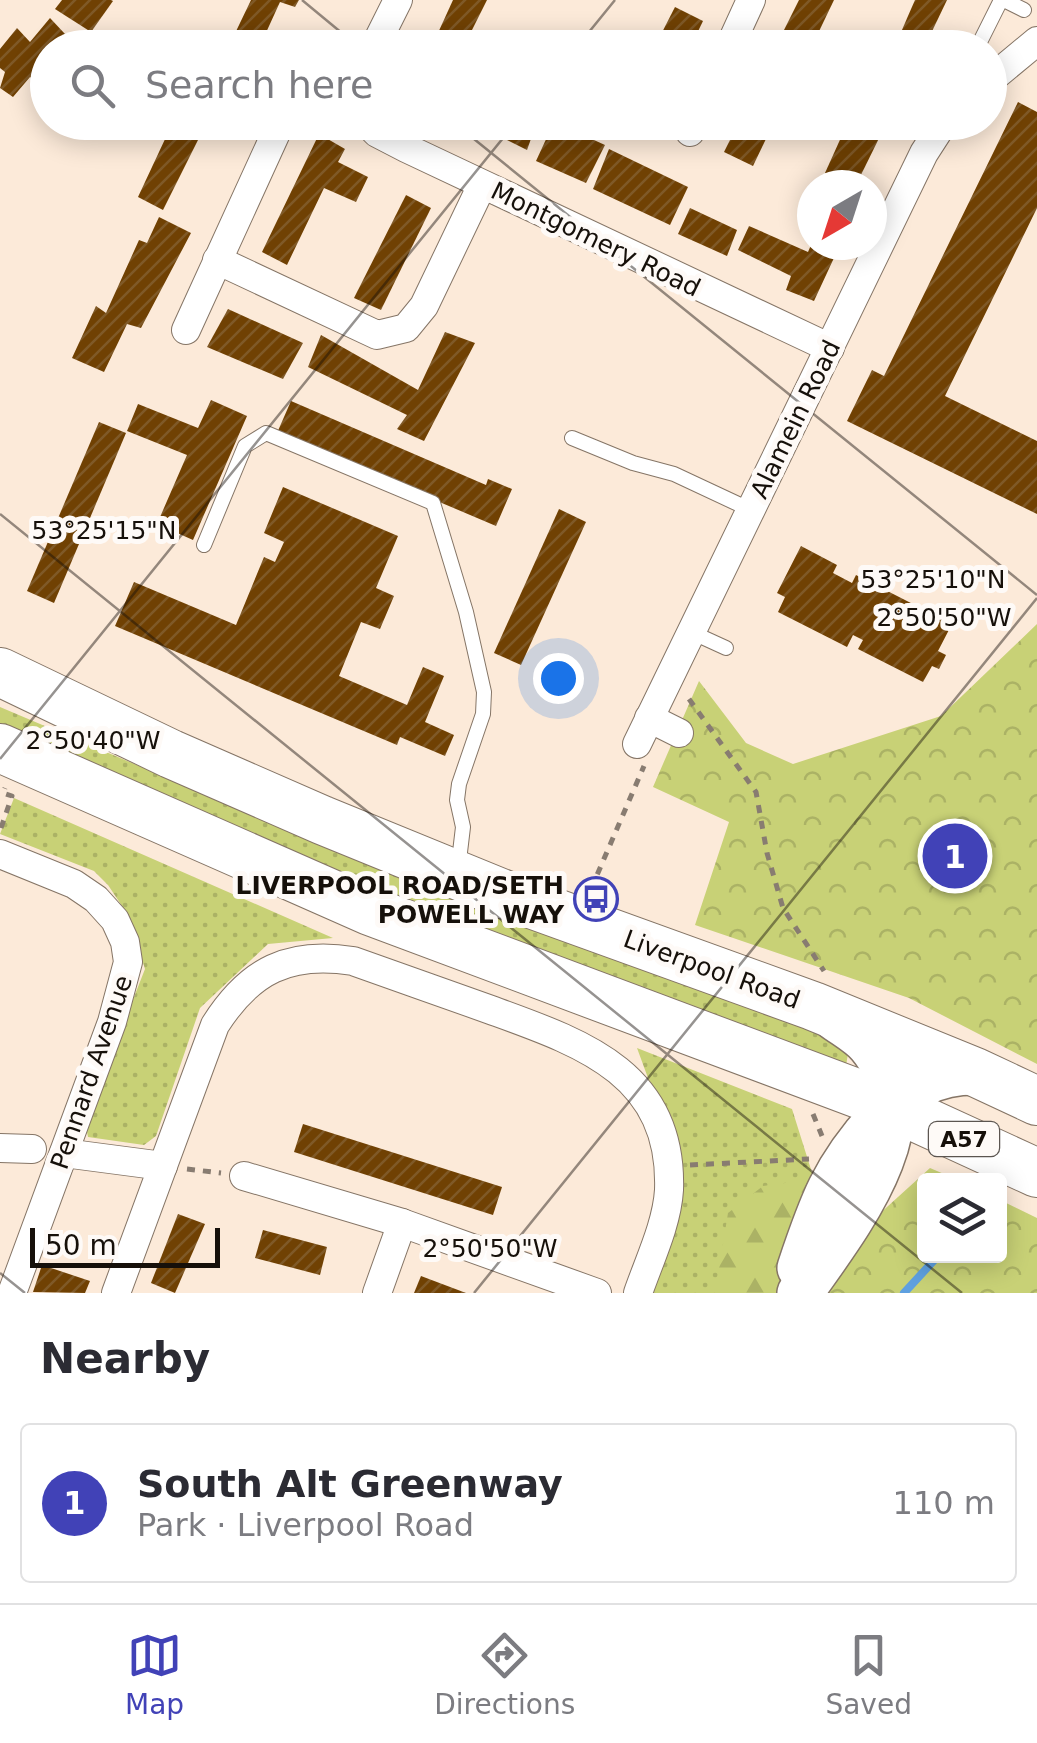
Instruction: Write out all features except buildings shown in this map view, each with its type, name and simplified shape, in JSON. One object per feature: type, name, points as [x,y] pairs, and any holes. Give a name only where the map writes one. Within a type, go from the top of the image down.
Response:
[{"type":"highway","name":"Liverpool Road","points":[[0,672],[188,761],[457,875],[821,1009],[1037,1101]]},
{"type":"highway","name":"A57","points":[[4,764],[370,911],[891,1106],[1037,1173]]},
{"type":"main road","points":[[800,1293],[873,1180],[889,1134],[891,1106],[880,1060],[869,1043],[821,1009]]},
{"type":"main road","points":[[792,1293],[822,1202],[838,1170],[903,1094],[935,1076],[975,1072]]},
{"type":"street","points":[[383,30],[398,0]]},
{"type":"street","points":[[738,30],[752,0]]},
{"type":"street","points":[[1007,66],[1037,41]]},
{"type":"street","points":[[186,330],[273,140]]},
{"type":"street","name":"Montgomery Road","points":[[388,140],[830,348]]},
{"type":"street","name":"Alamein Road","points":[[636,744],[932,140]]},
{"type":"street","points":[[217,260],[378,335],[406,328],[424,306],[482,184]]},
{"type":"street","points":[[649,718],[678,732]]},
{"type":"street","name":"Pennard Avenue","points":[[0,854],[74,884],[96,899],[114,920],[125,942],[128,962],[124,984],[12,1293]]},
{"type":"street","points":[[116,1293],[215,1025],[229,1003],[262,973],[283,964],[327,957],[354,961],[582,1045],[622,1072],[650,1108],[660,1130],[668,1172],[669,1194],[663,1220],[638,1293]]},
{"type":"street","points":[[0,1148],[32,1149]]},
{"type":"street","points":[[64,1153],[163,1166]]},
{"type":"street","points":[[244,1176],[402,1223],[597,1293]]},
{"type":"street","points":[[377,1293],[402,1223]]},
{"type":"lane","points":[[987,30],[1003,0],[1024,10]]},
{"type":"lane","points":[[204,544],[245,446],[266,433],[434,503],[466,612],[484,692],[482,714],[458,784],[462,827],[457,875]]},
{"type":"lane","points":[[572,438],[633,463],[674,474],[750,510]]},
{"type":"lane","points":[[691,632],[726,648]]},
{"type":"path","points":[[671,674],[756,792],[767,853],[783,908],[831,979],[821,1009]]},
{"type":"path","points":[[578,920],[646,761],[636,744]]},
{"type":"path","points":[[0,831],[12,796],[3,793],[4,764]]},
{"type":"path","points":[[668,1172],[691,1165],[817,1158],[814,1168]]},
{"type":"path","points":[[163,1166],[244,1176]]},
{"type":"green space","points":[[1037,624],[1037,1064],[909,998],[695,925],[729,822],[653,787],[699,681],[746,743],[793,764],[941,716]]},
{"type":"green space","points":[[0,707],[415,883],[821,1030],[849,1047],[846,1066],[564,967],[0,735]]},
{"type":"green space","points":[[14,798],[333,938],[268,944],[200,1008],[156,1136],[144,1145],[88,1137],[85,1122],[145,969],[128,915],[94,871],[0,834]]},
{"type":"green space","points":[[637,1048],[792,1109],[814,1179],[762,1293],[645,1293],[674,1198],[672,1121],[648,1078]]},
{"type":"green space","points":[[814,1179],[792,1293],[715,1293],[728,1213],[763,1186]]},
{"type":"green space","points":[[917,1180],[917,1263],[1007,1263],[1007,1203],[1037,1218],[1037,1293],[820,1293],[845,1245]]},
{"type":"waterway","points":[[904,1293],[932,1263]]},
{"type":"place","name":"South Alt Greenway","points":[[955,856]]},
{"type":"place","name":"LIVERPOOL ROAD/SETH POWELL WAY","points":[[596,899]]}]
